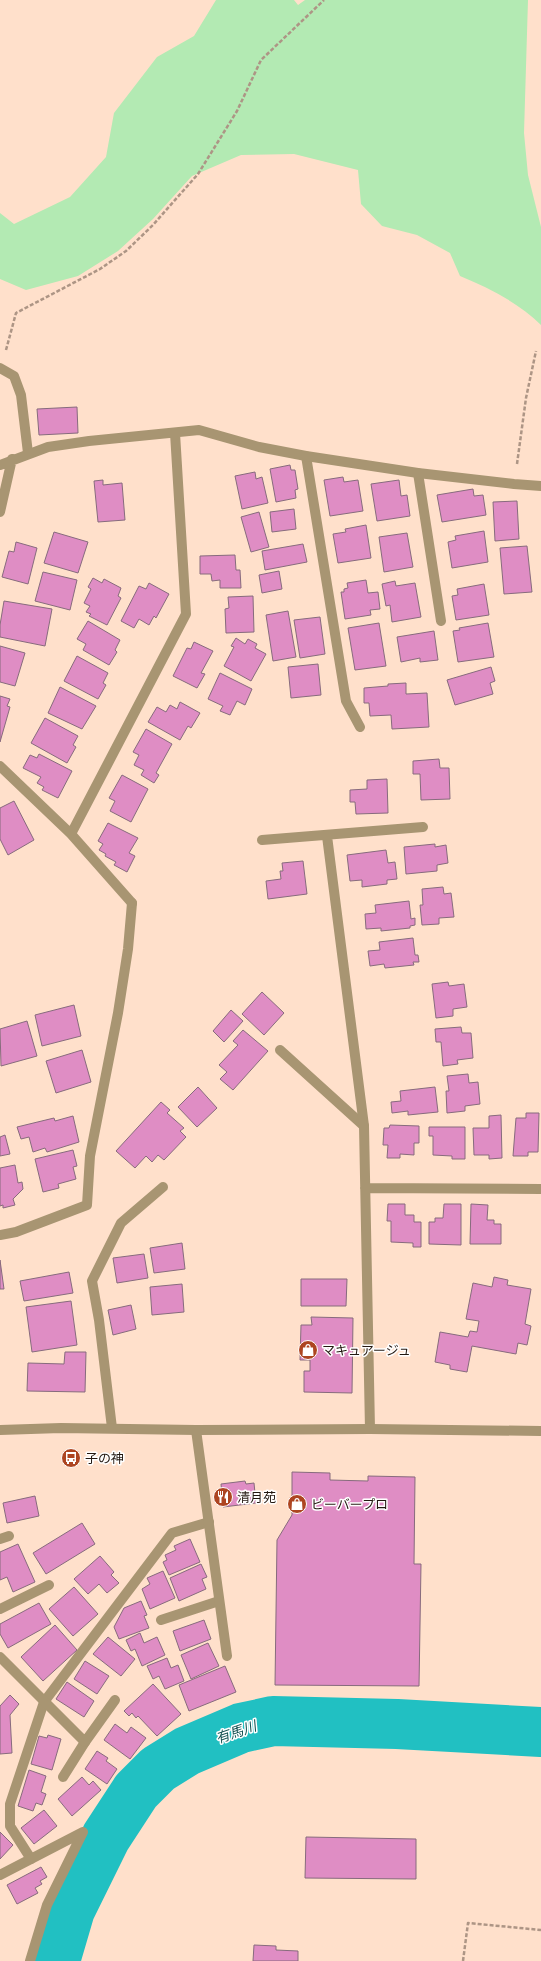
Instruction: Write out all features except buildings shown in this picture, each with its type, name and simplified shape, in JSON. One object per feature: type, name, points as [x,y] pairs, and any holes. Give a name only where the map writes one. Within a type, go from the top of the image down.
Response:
[{"type":"street","points":[[1,368],[14,376],[21,395],[28,453]]},
{"type":"street","points":[[0,465],[28,453],[48,447],[199,430],[259,447],[306,456],[418,473],[541,486]]},
{"type":"street","points":[[71,834],[186,614],[175,433]]},
{"type":"street","points":[[306,456],[346,701],[360,727]]},
{"type":"street","points":[[0,512],[12,459]]},
{"type":"street","points":[[418,473],[441,621]]},
{"type":"street","points":[[0,766],[71,834],[132,903],[128,949],[118,1013],[90,1156],[86,1205],[16,1232],[0,1235]]},
{"type":"street","points":[[262,840],[327,836],[423,827]]},
{"type":"street","points":[[327,836],[364,1126],[370,1429]]},
{"type":"street","points":[[280,1050],[364,1126]]},
{"type":"street","points":[[112,1428],[99,1320],[92,1281],[121,1223],[163,1188]]},
{"type":"street","points":[[365,1188],[541,1189]]},
{"type":"street","points":[[0,1430],[112,1428],[196,1430],[370,1429],[541,1431]]},
{"type":"street","points":[[196,1430],[227,1656]]},
{"type":"street","points":[[31,1859],[10,1826],[10,1804],[44,1702],[172,1532],[209,1522]]},
{"type":"street","points":[[0,1609],[49,1585]]},
{"type":"street","points":[[161,1620],[219,1601]]},
{"type":"street","points":[[0,1658],[85,1742]]},
{"type":"street","points":[[63,1777],[85,1742],[115,1700]]},
{"type":"street","points":[[0,1876],[83,1832],[47,1906],[30,1961]]},
{"type":"path","points":[[1,368],[16,313],[100,269],[126,250],[153,225],[198,174],[237,111],[261,60],[324,0]]},
{"type":"path","points":[[514,484],[526,398],[536,351]]},
{"type":"path","points":[[463,1961],[468,1923],[541,1930]]},
{"type":"green space","points":[[216,0],[294,0],[298,5],[305,0],[528,0],[524,133],[528,175],[541,227],[541,325],[513,303],[460,276],[450,253],[417,235],[382,226],[361,204],[358,170],[294,154],[241,155],[192,176],[153,219],[118,251],[78,276],[26,290],[0,279],[0,213],[14,224],[70,197],[106,157],[114,113],[157,57],[194,36]]},
{"type":"waterway","name":"有馬川","points":[[55,1961],[70,1910],[106,1837],[136,1791],[158,1769],[187,1751],[241,1728],[273,1721],[397,1724],[541,1732]]},
{"type":"place","name":"マキュアージュ","points":[[308,1350]]},
{"type":"place","name":"子の神","points":[[71,1458]]},
{"type":"place","name":"清月苑","points":[[223,1497]]},
{"type":"place","name":"ビーバープロ","points":[[297,1504]]}]
